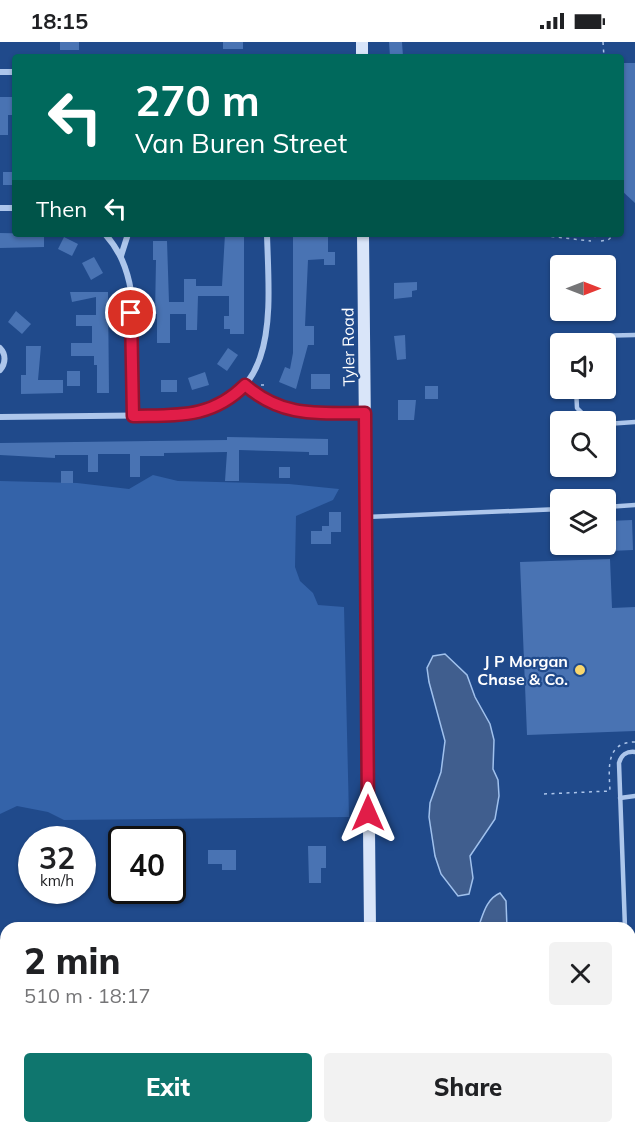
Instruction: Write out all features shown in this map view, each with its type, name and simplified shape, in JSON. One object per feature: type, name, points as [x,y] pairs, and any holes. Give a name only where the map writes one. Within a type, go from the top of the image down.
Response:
[{"type":"street","points":[[107,237],[121,256],[131,291],[133,416]]},
{"type":"street","points":[[121,256],[127,237]]},
{"type":"street","points":[[0,417],[181,415],[201,412],[226,401],[245,385],[260,361],[268,332],[267,237]]},
{"type":"street","name":"Tyler Road","points":[[363,237],[370,922]]},
{"type":"street","points":[[0,348],[4,361],[0,370]]},
{"type":"street","points":[[245,385],[266,401],[291,411],[365,413]]},
{"type":"lane","points":[[616,335],[635,335]]},
{"type":"lane","points":[[616,424],[635,423]]},
{"type":"lane","points":[[616,506],[635,505]]},
{"type":"lane","points":[[366,517],[550,509]]},
{"type":"lane","points":[[625,922],[620,760],[626,753],[635,752]]},
{"type":"lane","points":[[620,798],[635,796]]},
{"type":"path","points":[[553,237],[594,242],[608,240],[612,237]]},
{"type":"path","points":[[261,385],[266,385]]},
{"type":"path","points":[[544,794],[610,791],[609,762],[613,753],[621,745],[635,741]]},
{"type":"shaded area","points":[[153,475],[178,481],[289,484],[339,489],[333,500],[296,516],[295,567],[300,581],[313,593],[318,605],[344,607],[349,817],[64,820],[48,812],[17,806],[0,814],[0,481],[77,483],[129,489]]},
{"type":"shaded area","points":[[445,654],[467,675],[475,697],[490,724],[494,740],[493,769],[498,780],[499,796],[495,819],[470,856],[473,878],[469,894],[458,896],[441,874],[435,856],[429,817],[430,803],[441,772],[445,741],[427,668],[433,656]]},
{"type":"shaded area","points":[[500,893],[506,901],[507,922],[480,922],[488,903]]},
{"type":"building","points":[[60,42],[79,42],[79,50],[60,50]]},
{"type":"building","points":[[223,42],[243,42],[243,49],[223,49]]},
{"type":"building","points":[[389,42],[402,42],[403,54],[390,54]]},
{"type":"building","points":[[624,63],[635,63],[635,203],[624,193]]},
{"type":"building","points":[[0,97],[12,97],[12,115],[8,115],[8,135],[0,135]]},
{"type":"building","points":[[3,172],[12,172],[12,185],[3,185]]},
{"type":"building","points":[[0,233],[12,233],[12,237],[44,237],[44,247],[0,248]]},
{"type":"building","points":[[64,237],[78,244],[72,256],[58,249]]},
{"type":"building","points":[[225,237],[244,237],[244,334],[230,334],[230,329],[224,329],[224,316],[229,316],[229,296],[198,296],[197,330],[186,330],[186,314],[170,314],[170,343],[157,343],[156,260],[153,260],[153,241],[167,241],[169,302],[184,302],[184,279],[196,279],[196,286],[222,286]]},
{"type":"building","points":[[293,237],[328,237],[328,252],[335,252],[335,265],[324,265],[324,259],[308,260],[305,326],[314,326],[314,345],[308,345],[296,389],[279,382],[285,367],[290,369],[293,353]]},
{"type":"building","points":[[94,257],[103,273],[91,280],[82,263]]},
{"type":"building","points":[[417,282],[417,290],[412,291],[412,297],[394,299],[394,283]]},
{"type":"building","points":[[70,292],[108,292],[109,393],[97,393],[97,365],[94,365],[94,356],[71,356],[71,343],[92,343],[92,326],[76,326],[76,315],[96,315],[96,297],[72,302]]},
{"type":"building","points":[[16,311],[31,324],[22,334],[8,322]]},
{"type":"building","points":[[405,335],[406,359],[397,360],[394,336]]},
{"type":"building","points":[[26,346],[41,346],[38,380],[63,380],[63,393],[21,394],[21,375],[26,375]]},
{"type":"building","points":[[228,348],[238,355],[227,371],[217,364]]},
{"type":"building","points":[[67,371],[80,371],[80,386],[67,386]]},
{"type":"building","points":[[205,372],[209,385],[192,390],[188,378]]},
{"type":"building","points":[[311,374],[330,374],[330,389],[311,389]]},
{"type":"building","points":[[161,380],[177,380],[177,392],[161,392]]},
{"type":"building","points":[[425,386],[438,386],[438,399],[425,399]]},
{"type":"building","points":[[398,400],[416,400],[414,420],[398,420]]},
{"type":"building","points":[[227,437],[328,439],[328,455],[309,455],[309,452],[239,450],[239,481],[225,481],[227,452],[164,453],[164,456],[140,456],[140,477],[130,477],[130,454],[98,454],[98,472],[88,472],[88,455],[55,455],[55,458],[0,455],[0,443],[227,440]]},
{"type":"building","points":[[279,467],[290,467],[290,478],[279,478]]},
{"type":"building","points":[[61,471],[73,471],[73,483],[61,483]]},
{"type":"building","points":[[329,512],[341,512],[341,532],[331,532],[331,544],[311,544],[311,531],[322,531],[322,526],[329,526]]},
{"type":"building","points":[[632,520],[633,550],[616,551],[616,521]]},
{"type":"building","name":"J P Morgan Chase & Co.","points":[[610,559],[612,608],[635,607],[635,731],[527,735],[520,562]]},
{"type":"building","points":[[308,846],[326,846],[326,868],[321,868],[321,883],[309,883]]},
{"type":"building","points":[[208,850],[236,850],[236,870],[222,870],[222,864],[208,864]]},
{"type":"place","name":"J P Morgan Chase & Co.","points":[[580,670]]},
{"type":"route","points":[[131,313],[133,416],[181,415],[201,412],[226,401],[245,385],[266,401],[291,411],[365,413],[368,813]]}]
